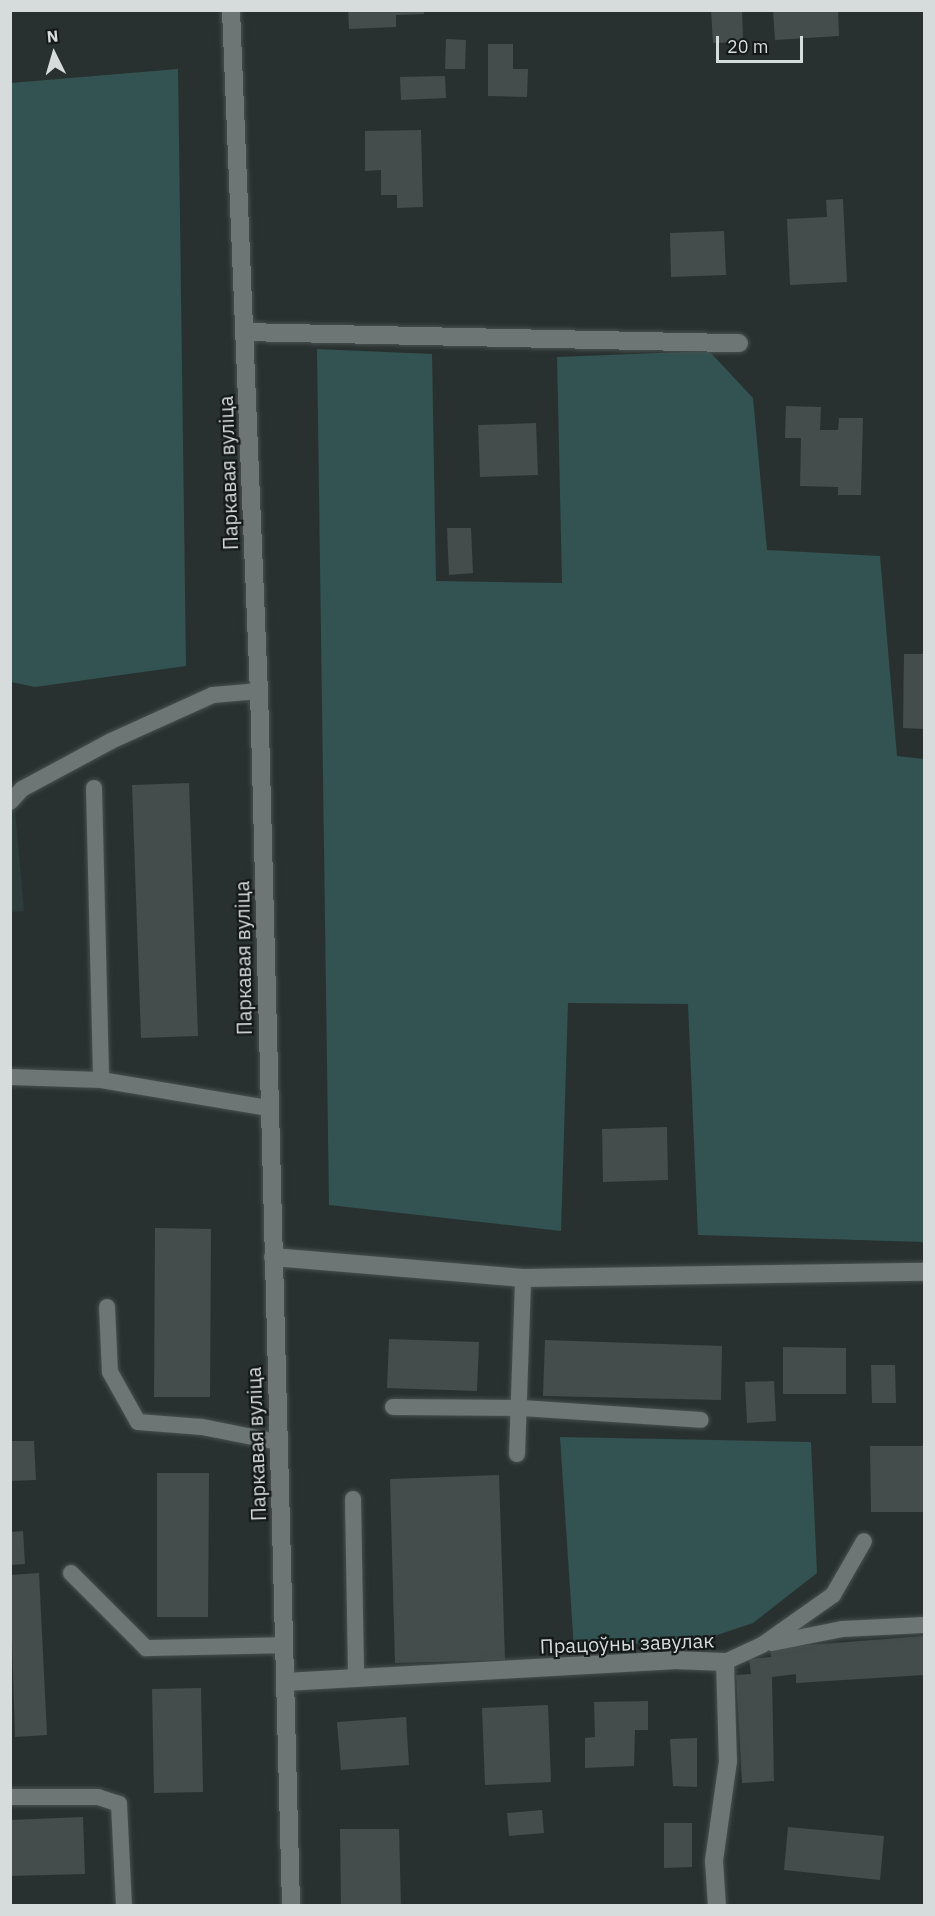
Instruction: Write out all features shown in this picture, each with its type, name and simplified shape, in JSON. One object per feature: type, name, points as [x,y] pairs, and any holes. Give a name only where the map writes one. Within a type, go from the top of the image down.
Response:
[{"type":"street","name":"Паркавая вуліца","points":[[231,10],[259,691],[291,1905]]},
{"type":"street","points":[[244,332],[739,343]]},
{"type":"street","points":[[273,1257],[523,1278],[924,1272]]},
{"type":"street","name":"Працоўны завулак","points":[[285,1682],[672,1660],[725,1662],[728,1761],[714,1861],[717,1905]]},
{"type":"lane","points":[[10,802],[22,789],[111,741],[213,695],[259,691]]},
{"type":"lane","points":[[94,788],[101,1080]]},
{"type":"lane","points":[[10,1077],[101,1080],[269,1108]]},
{"type":"lane","points":[[517,1454],[522,1408],[523,1278]]},
{"type":"lane","points":[[107,1307],[110,1372],[138,1422],[202,1427],[278,1442]]},
{"type":"lane","points":[[393,1407],[522,1408],[701,1420]]},
{"type":"lane","points":[[353,1499],[356,1678]]},
{"type":"lane","points":[[725,1662],[762,1645],[833,1595],[864,1541]]},
{"type":"lane","points":[[71,1573],[146,1648],[284,1645]]},
{"type":"lane","points":[[762,1645],[842,1629],[924,1625]]},
{"type":"lane","points":[[10,1797],[98,1797],[119,1804],[124,1905]]},
{"type":"shaded area","points":[[178,69],[186,666],[35,687],[11,682],[11,83]]},
{"type":"shaded area","points":[[317,349],[432,354],[436,581],[562,583],[557,357],[709,351],[753,398],[767,550],[880,556],[897,756],[924,759],[924,1242],[698,1235],[688,1004],[568,1003],[561,1231],[329,1205]]},
{"type":"shaded area","points":[[10,752],[24,911],[11,912],[10,912]]},
{"type":"shaded area","points":[[560,1437],[811,1442],[817,1573],[753,1623],[711,1637],[574,1649]]},
{"type":"building","points":[[348,10],[424,10],[424,14],[396,15],[396,27],[349,29]]},
{"type":"building","points":[[711,10],[742,10],[743,42],[713,43]]},
{"type":"building","points":[[773,10],[838,10],[839,36],[775,40]]},
{"type":"building","points":[[446,39],[466,40],[465,69],[445,69]]},
{"type":"building","points":[[488,44],[513,44],[513,69],[528,69],[527,97],[488,96]]},
{"type":"building","points":[[445,76],[446,98],[401,100],[400,77]]},
{"type":"building","points":[[421,130],[423,207],[397,208],[397,195],[381,195],[381,170],[365,171],[365,131]]},
{"type":"building","points":[[843,199],[847,282],[790,285],[787,219],[827,217],[826,200]]},
{"type":"building","points":[[724,231],[726,275],[671,277],[670,233]]},
{"type":"building","points":[[786,406],[821,407],[820,430],[838,430],[839,418],[863,418],[861,495],[838,495],[838,487],[800,486],[801,438],[785,438]]},
{"type":"building","points":[[536,423],[538,475],[480,477],[478,425]]},
{"type":"building","points":[[447,528],[471,528],[473,573],[449,575]]},
{"type":"building","points":[[904,654],[924,654],[924,729],[903,728]]},
{"type":"building","points":[[189,783],[198,1036],[141,1038],[132,785]]},
{"type":"building","points":[[667,1127],[668,1180],[603,1182],[602,1129]]},
{"type":"building","points":[[155,1228],[211,1229],[210,1397],[154,1397]]},
{"type":"building","points":[[389,1339],[479,1342],[477,1391],[387,1388]]},
{"type":"building","points":[[545,1340],[722,1346],[721,1400],[543,1396]]},
{"type":"building","points":[[783,1347],[846,1348],[846,1394],[783,1394]]},
{"type":"building","points":[[871,1365],[895,1365],[896,1403],[872,1403]]},
{"type":"building","points":[[774,1381],[776,1421],[747,1423],[745,1382]]},
{"type":"building","points":[[10,1441],[34,1441],[36,1480],[10,1481]]},
{"type":"building","points":[[870,1446],[924,1446],[924,1512],[871,1512]]},
{"type":"building","points":[[157,1473],[209,1473],[208,1617],[157,1617]]},
{"type":"building","points":[[499,1475],[505,1660],[395,1663],[390,1479]]},
{"type":"building","points":[[23,1531],[25,1564],[10,1565],[10,1532]]},
{"type":"building","points":[[39,1573],[47,1735],[15,1737],[10,1575]]},
{"type":"building","points":[[924,1636],[924,1675],[796,1683],[796,1674],[772,1677],[774,1781],[742,1783],[736,1675],[751,1674],[749,1659],[771,1657],[770,1648]]},
{"type":"building","points":[[201,1688],[203,1792],[154,1793],[152,1689]]},
{"type":"building","points":[[648,1701],[648,1730],[635,1730],[634,1766],[585,1768],[585,1738],[595,1737],[594,1702]]},
{"type":"building","points":[[548,1705],[551,1782],[485,1785],[482,1708]]},
{"type":"building","points":[[406,1717],[409,1765],[341,1770],[337,1722]]},
{"type":"building","points":[[697,1738],[697,1787],[673,1786],[670,1739]]},
{"type":"building","points":[[542,1810],[544,1833],[509,1836],[507,1813]]},
{"type":"building","points":[[83,1817],[85,1874],[10,1876],[10,1820]]},
{"type":"building","points":[[664,1823],[692,1823],[692,1867],[664,1868]]},
{"type":"building","points":[[788,1827],[884,1836],[880,1880],[784,1870]]},
{"type":"building","points":[[340,1829],[399,1829],[401,1906],[341,1906]]}]
